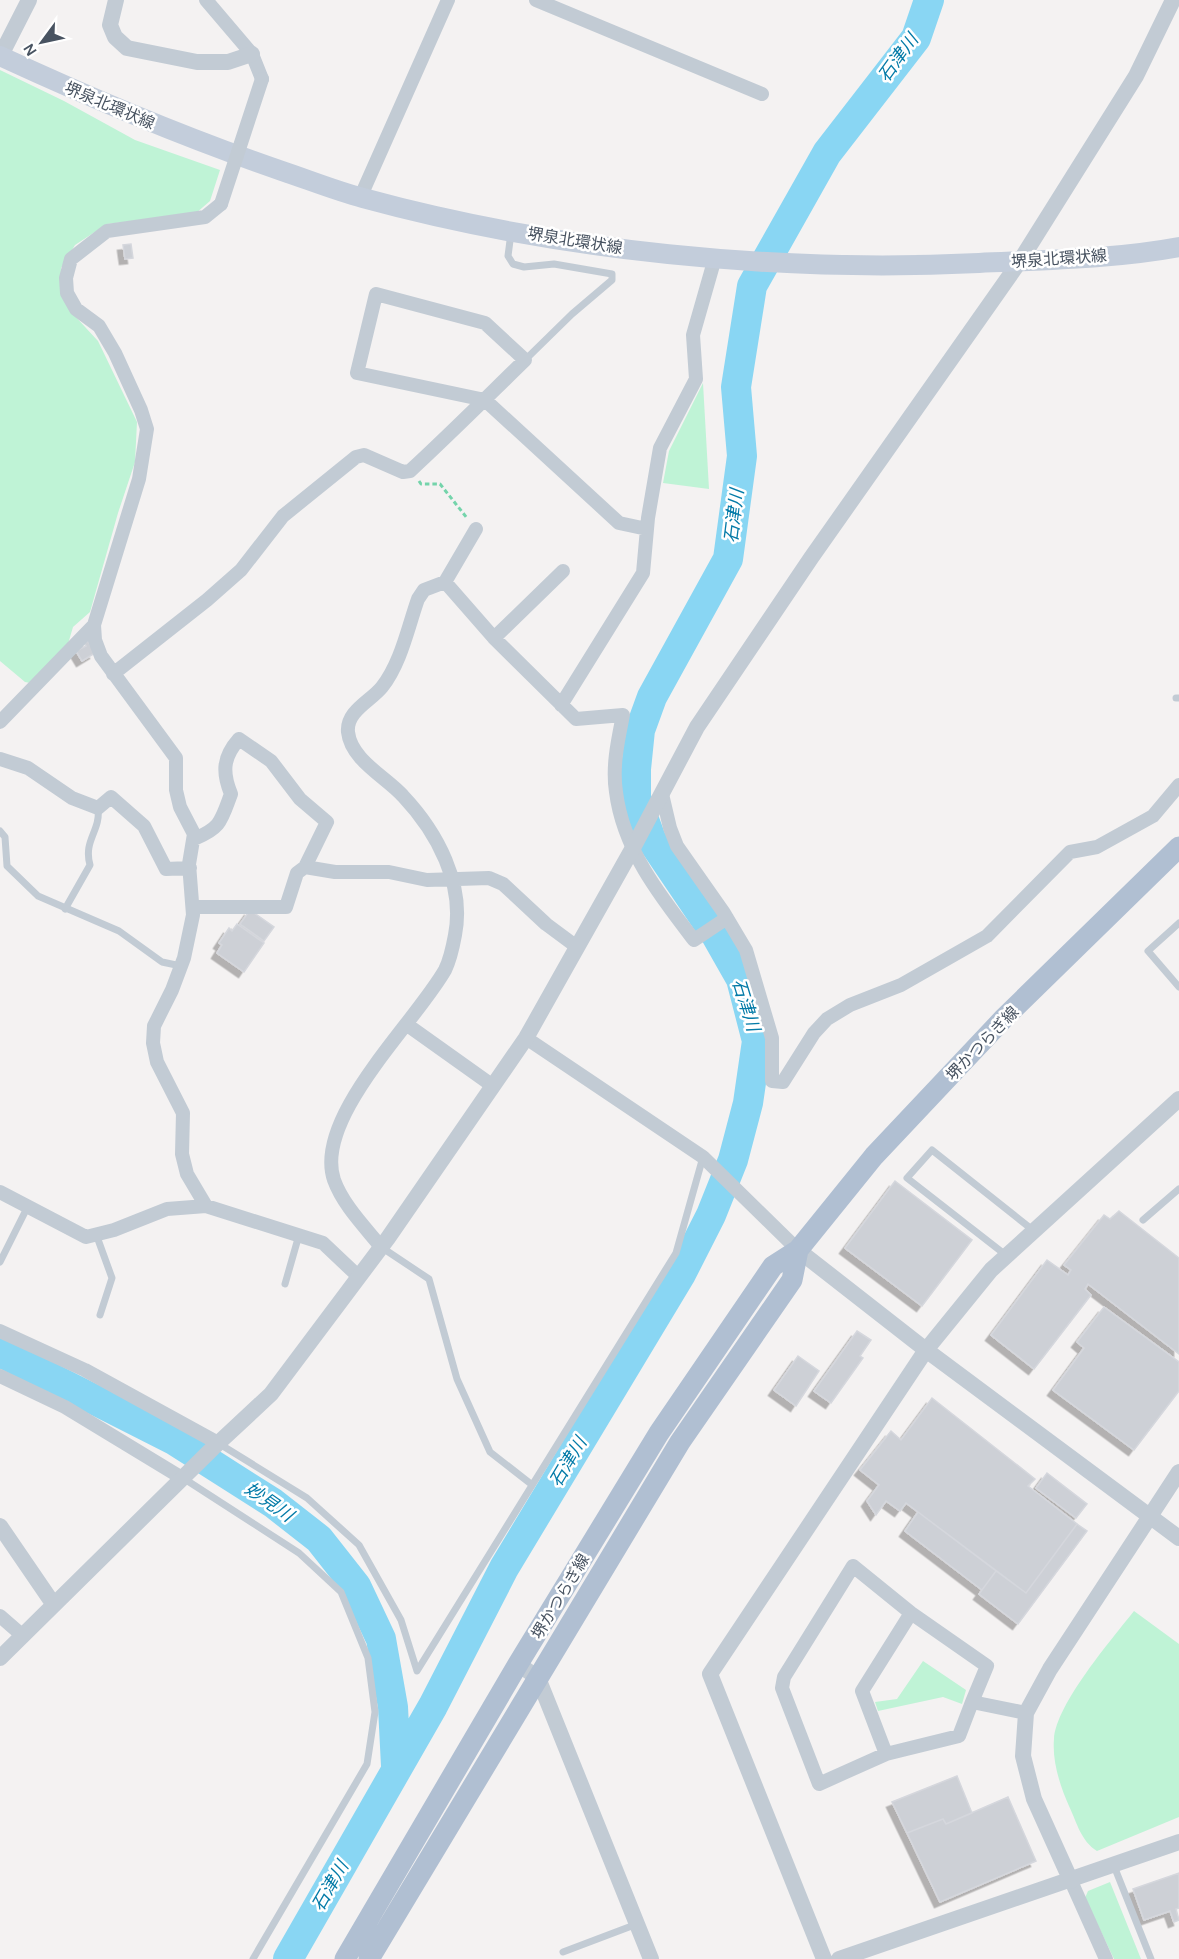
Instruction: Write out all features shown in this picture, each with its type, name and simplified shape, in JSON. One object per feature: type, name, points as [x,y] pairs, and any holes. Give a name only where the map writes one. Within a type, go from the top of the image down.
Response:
[{"type":"main road","name":"堺泉北環状線","points":[[0,56],[101,103],[219,149],[360,198],[473,225],[624,248],[716,258],[905,267],[1020,261],[1179,247]]},
{"type":"main road","name":"堺かつらぎ線","points":[[345,1959],[518,1664],[659,1433],[773,1266],[798,1250],[874,1156],[1004,1018],[1179,847]]},
{"type":"main road","name":"堺かつらぎ線","points":[[369,1959],[680,1442],[792,1280],[798,1250]]},
{"type":"street","points":[[0,56],[29,0]]},
{"type":"street","points":[[116,0],[110,25],[115,37],[127,48],[197,62],[228,62],[252,54]]},
{"type":"street","points":[[206,0],[252,54],[262,79],[220,204],[204,217],[107,231],[71,259],[66,278],[67,293],[76,309],[99,326],[115,353],[141,410],[147,429],[140,479],[94,625],[95,640],[101,656],[176,758],[176,790],[180,807],[194,834],[190,868],[193,907],[181,966],[154,1026],[153,1043],[157,1062],[183,1113],[182,1154],[187,1174],[206,1206]]},
{"type":"street","points":[[360,198],[448,0]]},
{"type":"street","points":[[536,0],[762,94]]},
{"type":"street","points":[[0,1658],[184,1476],[271,1394],[381,1247],[526,1038],[662,796],[697,727],[811,558],[1020,261],[1136,76],[1173,0]]},
{"type":"street","points":[[561,705],[643,573],[647,529],[660,448],[696,379],[693,335],[716,258]]},
{"type":"street","points":[[114,674],[241,570],[283,516],[356,457],[364,455],[403,472],[410,471],[485,400],[525,360],[485,323],[376,294],[357,373],[485,400],[619,523],[647,529]]},
{"type":"street","points":[[381,1247],[358,1218],[334,1180],[331,1162],[333,1140],[346,1109],[446,969],[456,932],[454,879],[424,821],[403,795],[360,757],[352,745],[348,732],[352,715],[382,688],[392,672],[418,599],[424,590],[445,582],[476,529]]},
{"type":"street","points":[[494,638],[563,571]]},
{"type":"street","points":[[445,582],[494,638],[576,719],[623,715],[615,755],[616,793],[633,848],[664,901],[694,940],[727,918]]},
{"type":"street","points":[[0,722],[94,625]]},
{"type":"street","points":[[193,907],[286,907],[297,873],[305,867],[327,822],[300,799],[271,761],[239,739],[231,748],[224,767],[231,794],[222,816],[213,831],[194,839]]},
{"type":"street","points":[[0,759],[28,768],[72,798],[98,808],[111,797],[144,826],[166,869],[190,868]]},
{"type":"street","points":[[662,796],[669,828],[677,846],[727,918],[746,950],[772,1038],[772,1081],[783,1082],[814,1033],[827,1019],[850,1005],[900,985],[987,936],[1070,852],[1097,846],[1153,816],[1179,785]]},
{"type":"street","points":[[305,867],[335,872],[389,872],[427,880],[489,878],[503,884],[546,924],[577,947]]},
{"type":"street","points":[[406,1024],[493,1086]]},
{"type":"street","points":[[526,1038],[707,1161],[798,1250],[926,1350],[1179,1538]]},
{"type":"street","points":[[825,1959],[710,1674],[926,1350],[992,1270],[1179,1100]]},
{"type":"street","points":[[0,1192],[86,1237],[167,1209],[206,1206],[323,1243],[359,1277]]},
{"type":"street","points":[[0,1331],[85,1370],[215,1446]]},
{"type":"street","points":[[0,1376],[65,1407],[184,1476]]},
{"type":"street","points":[[1106,1959],[1034,1799],[1023,1756],[1026,1713],[1050,1669],[1179,1472]]},
{"type":"street","points":[[0,1526],[54,1605]]},
{"type":"street","points":[[853,1566],[911,1613],[987,1666],[972,1702],[959,1736],[886,1754],[819,1784],[782,1688],[784,1677],[853,1566]]},
{"type":"street","points":[[886,1754],[862,1691],[911,1613]]},
{"type":"street","points":[[0,1616],[23,1636]]},
{"type":"street","points":[[518,1664],[538,1678],[651,1959]]},
{"type":"street","points":[[972,1702],[1026,1713]]},
{"type":"street","points":[[839,1959],[1179,1842]]},
{"type":"lane","points":[[511,230],[508,256],[513,264],[524,267],[554,264],[612,274],[612,280],[572,314],[525,360]]},
{"type":"lane","points":[[65,909],[90,865],[86,852],[100,819],[98,808]]},
{"type":"lane","points":[[0,831],[5,837],[7,866],[38,896],[119,931],[162,962],[181,966]]},
{"type":"lane","points":[[1179,923],[1148,951],[1179,987]]},
{"type":"lane","points":[[1007,1256],[907,1178],[932,1150],[1034,1232]]},
{"type":"lane","points":[[215,1446],[307,1498],[359,1545],[401,1620],[417,1671],[531,1484],[676,1254],[707,1161]]},
{"type":"lane","points":[[1143,1220],[1179,1189]]},
{"type":"lane","points":[[0,1262],[28,1206]]},
{"type":"lane","points":[[96,1234],[112,1278],[100,1315]]},
{"type":"lane","points":[[285,1284],[299,1235]]},
{"type":"lane","points":[[381,1247],[429,1279],[457,1379],[490,1452],[531,1484]]},
{"type":"lane","points":[[184,1476],[299,1552],[341,1592],[368,1658],[375,1712],[367,1764],[253,1959]]},
{"type":"lane","points":[[1114,1866],[1151,1959]]},
{"type":"lane","points":[[563,1952],[637,1924]]},
{"type":"path","points":[[410,471],[421,484],[440,484],[476,529]]},
{"type":"green space","points":[[0,70],[64,101],[135,140],[220,170],[210,201],[195,214],[107,224],[75,245],[61,268],[60,293],[74,315],[98,341],[137,422],[135,462],[90,612],[73,627],[68,644],[30,683],[25,682],[0,661]]},
{"type":"green space","points":[[703,383],[709,489],[663,483],[669,451]]},
{"type":"green space","points":[[1134,1611],[1179,1644],[1179,1817],[1097,1851],[1083,1837],[1063,1790],[1055,1765],[1054,1739],[1064,1708],[1074,1691]]},
{"type":"green space","points":[[923,1661],[966,1690],[962,1704],[943,1697],[878,1711],[875,1702],[897,1699]]},
{"type":"green space","points":[[1110,1882],[1141,1959],[1114,1959],[1085,1898],[1088,1891]]},
{"type":"building","points":[[131,244],[133,258],[125,259],[123,245]]},
{"type":"building","points":[[88,641],[95,653],[82,661],[76,651],[86,646],[84,643]]},
{"type":"building","points":[[250,910],[274,927],[264,941],[240,924]]},
{"type":"building","points":[[237,924],[264,943],[244,972],[217,953],[222,945],[219,943],[229,928],[232,931]]},
{"type":"building","points":[[895,1181],[972,1240],[922,1306],[845,1248]]},
{"type":"building","points":[[1119,1211],[1179,1258],[1179,1354],[1088,1284],[1085,1289],[1091,1295],[1034,1369],[991,1335],[1047,1260],[1068,1275],[1071,1270],[1064,1265],[1104,1215],[1110,1219]]},
{"type":"building","points":[[1104,1307],[1179,1362],[1179,1391],[1134,1450],[1053,1390],[1084,1348],[1077,1342]]},
{"type":"building","points":[[857,1331],[871,1340],[860,1356],[863,1358],[831,1403],[814,1391]]},
{"type":"building","points":[[798,1356],[819,1371],[796,1406],[774,1390]]},
{"type":"building","points":[[932,1398],[1035,1479],[1028,1486],[1077,1524],[1026,1593],[906,1503],[900,1511],[886,1501],[876,1515],[867,1501],[879,1485],[860,1470],[891,1431],[901,1440]]},
{"type":"building","points":[[1047,1473],[1087,1504],[1076,1518],[1036,1488]]},
{"type":"building","points":[[918,1512],[996,1571],[982,1590],[905,1531]]},
{"type":"building","points":[[1077,1524],[1087,1531],[1018,1624],[979,1594],[996,1571],[1026,1593]]},
{"type":"building","points":[[957,1776],[972,1813],[946,1824],[943,1819],[907,1833],[892,1802]]},
{"type":"building","points":[[1008,1797],[1036,1861],[940,1902],[907,1833],[943,1819],[946,1824]]},
{"type":"building","points":[[1179,1873],[1179,1908],[1176,1909],[1179,1920],[1174,1922],[1170,1911],[1144,1920],[1133,1889]]},
{"type":"waterway","name":"石津川","points":[[288,1959],[433,1706],[504,1568],[681,1274],[711,1215],[733,1160],[748,1103],[757,1041],[741,979],[716,935],[651,839],[636,798],[640,730],[652,697],[728,559],[742,456],[736,387],[752,286],[827,153],[916,38],[929,0]]},
{"type":"waterway","name":"妙見川","points":[[0,1352],[174,1440],[273,1503],[319,1539],[356,1586],[381,1639],[393,1707],[396,1766]]}]
